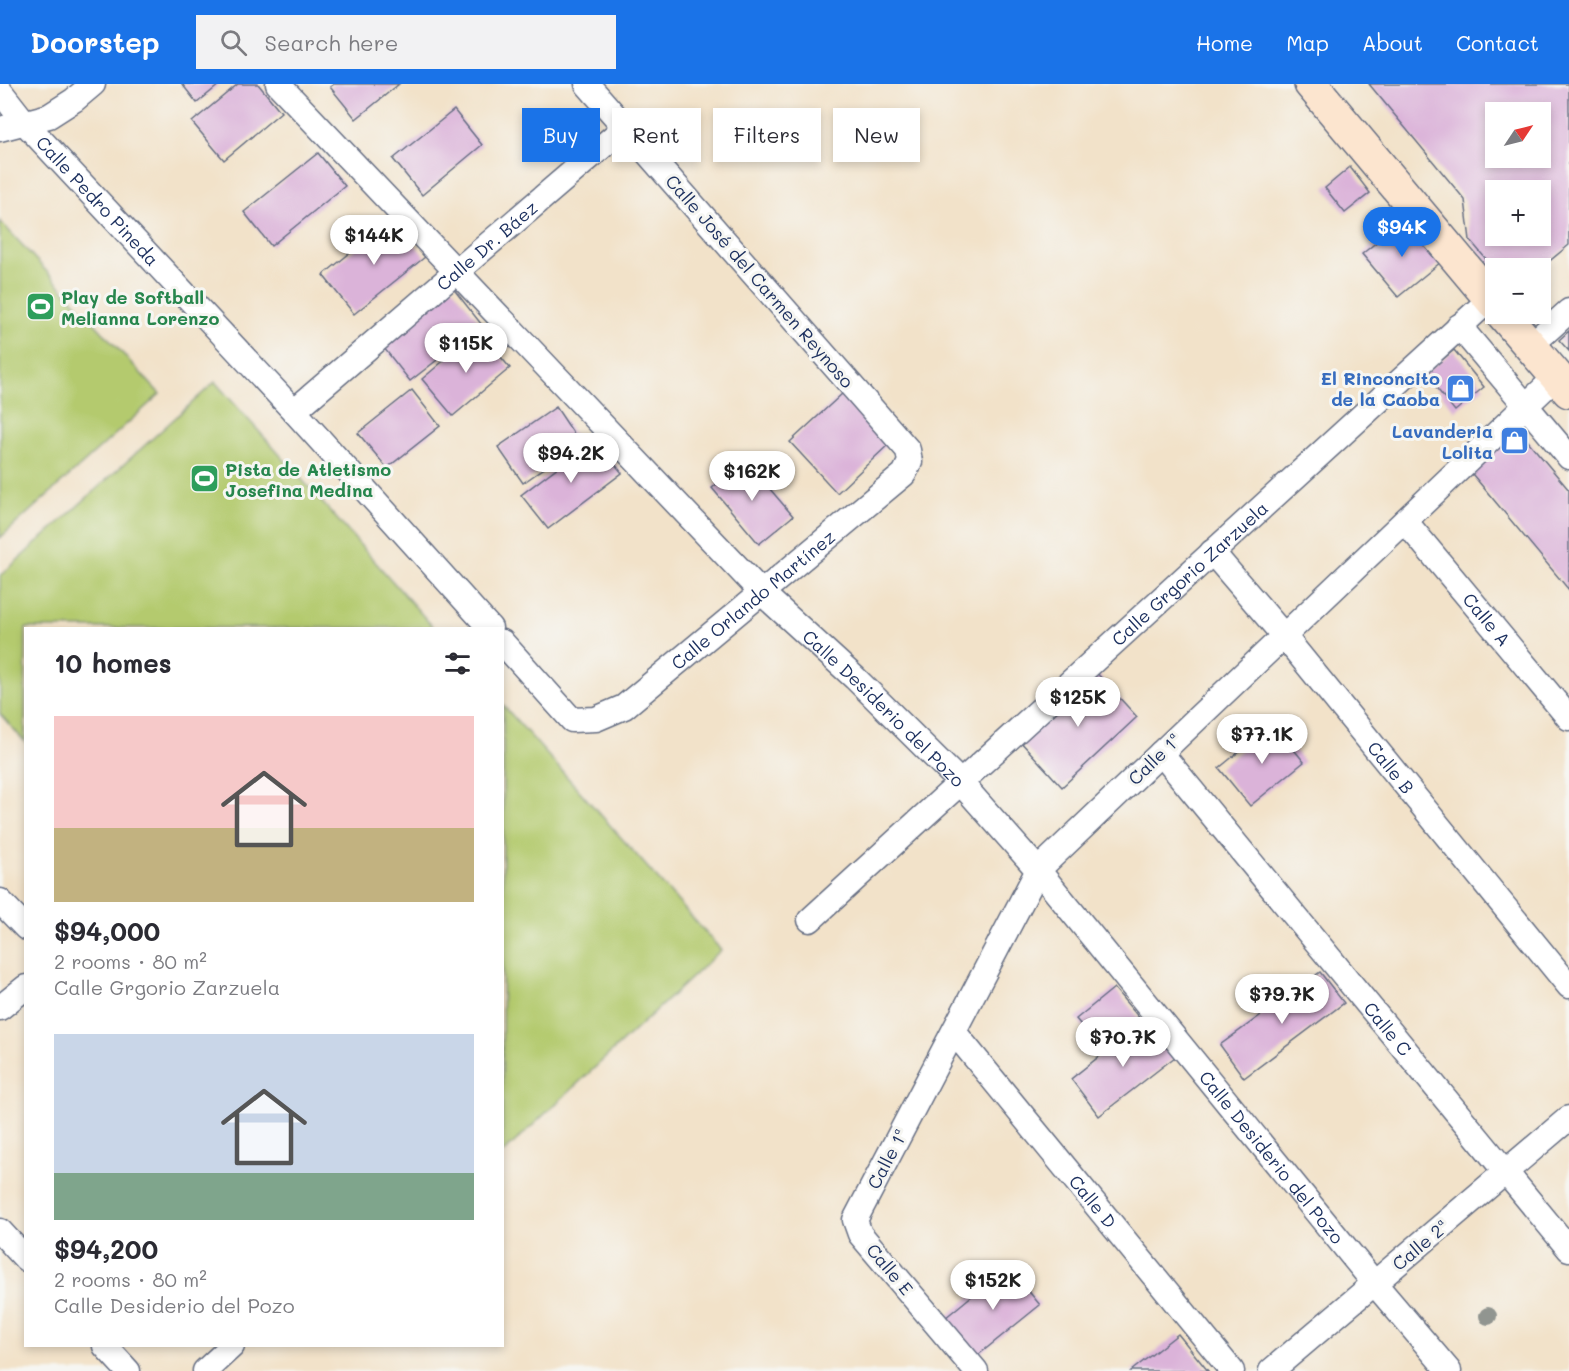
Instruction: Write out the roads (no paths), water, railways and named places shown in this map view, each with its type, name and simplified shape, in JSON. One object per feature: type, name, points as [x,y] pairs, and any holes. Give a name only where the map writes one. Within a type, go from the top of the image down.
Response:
[{"type":"main road","points":[[1311,84],[1485,293]]},
{"type":"main road","points":[[1512,324],[1563,384]]},
{"type":"street","points":[[0,129],[49,116],[93,84]]},
{"type":"street","name":"Calle Desiderio del Pozo","points":[[278,84],[762,593],[855,678],[960,782],[1038,870],[1375,1284],[1449,1371]]},
{"type":"street","name":"Calle José del Carmen Reynoso","points":[[587,84],[612,112]]},
{"type":"street","name":"Calle Pedro Pineda","points":[[0,91],[25,123],[294,411],[489,627]]},
{"type":"street","name":"Calle Dr. Báez","points":[[294,411],[612,138]]},
{"type":"street","name":"Calle José del Carmen Reynoso","points":[[656,162],[908,450]]},
{"type":"street","points":[[1531,345],[1569,311]]},
{"type":"street","name":"Calle Grgorio Zarzuela","points":[[810,920],[1459,326],[1485,312]]},
{"type":"street","points":[[1459,326],[1569,457]]},
{"type":"street","name":"Calle 1ª","points":[[855,1220],[1038,870],[1526,405],[1563,384]]},
{"type":"street","name":"Calle Orlando Martínez","points":[[504,644],[572,720],[596,719],[624,707],[904,474],[910,462],[908,450]]},
{"type":"street","name":"Calle A","points":[[1405,521],[1569,718]]},
{"type":"street","name":"Calle B","points":[[1212,552],[1284,636],[1569,986]]},
{"type":"street","name":"Calle C","points":[[1161,753],[1569,1249]]},
{"type":"street","points":[[0,900],[24,926]]},
{"type":"street","points":[[0,1008],[24,989]]},
{"type":"street","name":"Calle D","points":[[954,1032],[1232,1371]]},
{"type":"street","name":"Calle 2ª","points":[[1271,1371],[1569,1118]]},
{"type":"street","name":"Calle E","points":[[855,1220],[860,1234],[976,1371]]},
{"type":"street","points":[[106,1347],[128,1371]]},
{"type":"street","points":[[205,1371],[231,1347]]},
{"type":"place","name":"Play de Softball Melianna Lorenzo","points":[[40,307]]},
{"type":"place","name":"El Rinconcito de la Caoba","points":[[1461,388]]},
{"type":"place","name":"Lavanderia Lolita","points":[[1514,441]]},
{"type":"place","name":"Pista de Atletismo Josefina Medina","points":[[204,479]]}]
